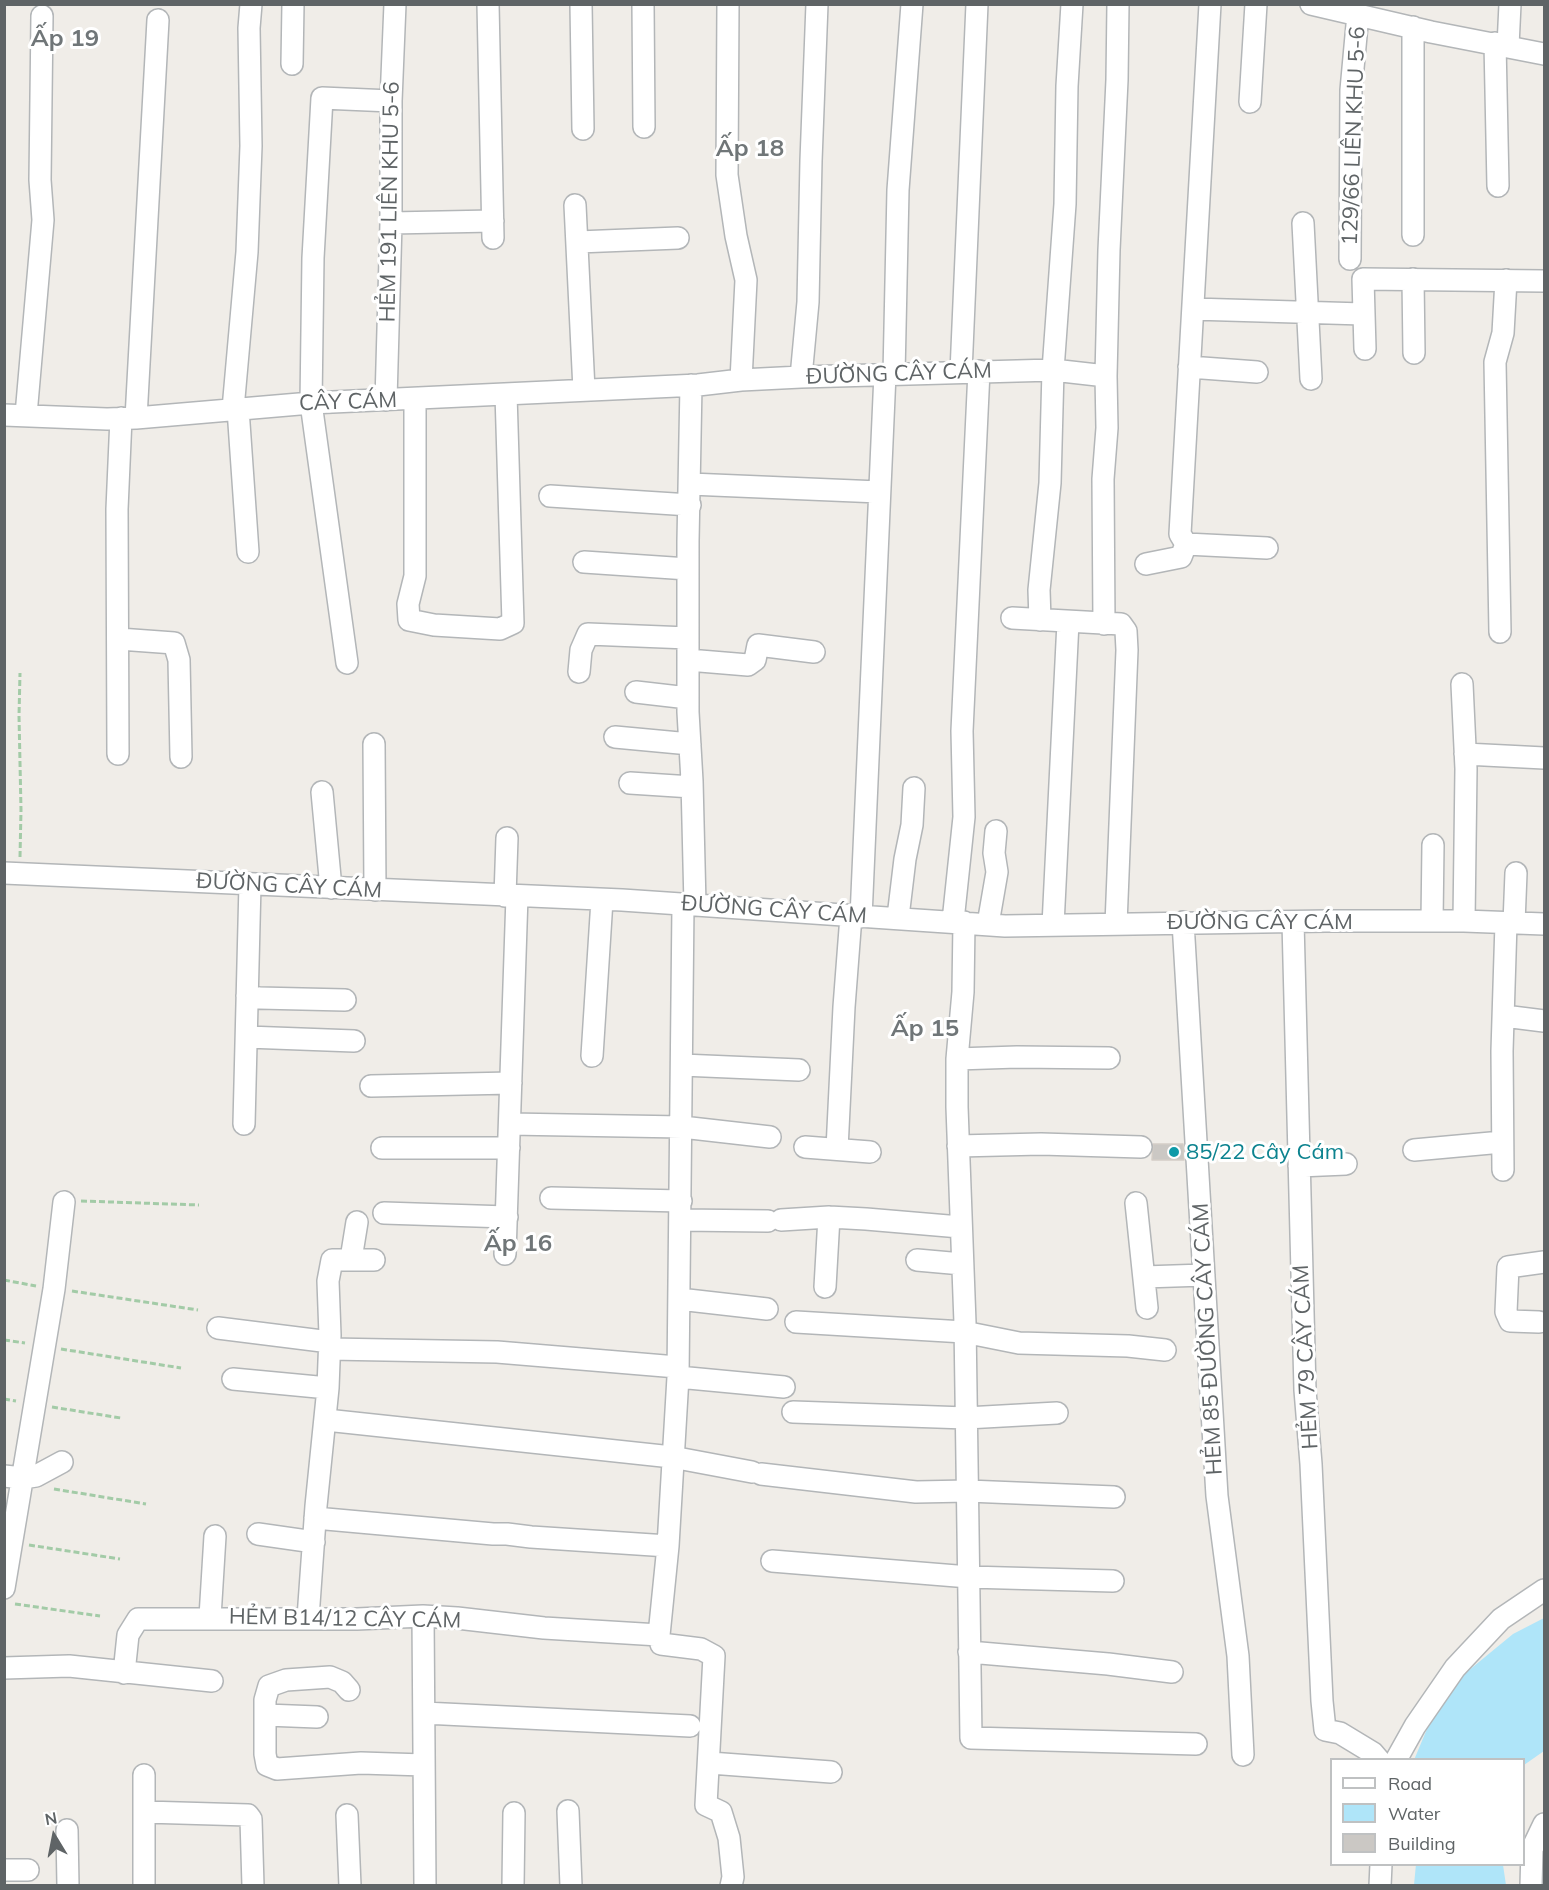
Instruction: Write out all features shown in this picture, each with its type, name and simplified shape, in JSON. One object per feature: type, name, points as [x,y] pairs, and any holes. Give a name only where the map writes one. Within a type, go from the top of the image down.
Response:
[{"type":"street","points":[[248,552],[236,409],[247,252],[251,146],[249,28],[251,4]]},
{"type":"street","points":[[292,64],[293,4]]},
{"type":"street","name":"HẺM 191 LIÊN KHU 5-6","points":[[387,400],[391,101],[395,4]]},
{"type":"street","points":[[391,223],[493,230],[488,4]]},
{"type":"street","points":[[580,4],[583,129]]},
{"type":"street","points":[[643,4],[644,127]]},
{"type":"street","points":[[728,4],[727,175],[736,236],[746,280],[741,380]]},
{"type":"street","points":[[801,377],[808,302],[810,173],[818,4]]},
{"type":"street","points":[[837,1149],[844,1007],[856,916],[879,492],[890,374],[898,190],[912,4]]},
{"type":"street","points":[[977,4],[962,731],[963,817],[959,922],[963,992],[957,1059],[968,1491],[971,1738],[1196,1744]]},
{"type":"street","points":[[1040,620],[1039,590],[1050,483],[1053,370],[1065,204],[1067,86],[1072,4]]},
{"type":"street","points":[[1104,624],[1103,478],[1107,428],[1108,250],[1118,4]]},
{"type":"street","points":[[1146,564],[1181,557],[1185,544],[1180,534],[1210,4]]},
{"type":"street","points":[[1250,102],[1256,4]]},
{"type":"street","points":[[1498,186],[1501,45],[1510,4]]},
{"type":"street","points":[[1324,6],[1545,54]]},
{"type":"street","name":"129/66 LIÊN KHU 5-6","points":[[1350,259],[1351,90],[1358,14]]},
{"type":"street","points":[[26,416],[43,220],[40,180],[42,16]]},
{"type":"street","points":[[118,754],[117,509],[128,418],[158,20]]},
{"type":"street","points":[[1413,27],[1413,235]]},
{"type":"street","points":[[347,663],[311,403],[313,258],[322,98],[391,101]]},
{"type":"street","points":[[575,205],[584,390]]},
{"type":"street","points":[[1303,223],[1311,379]]},
{"type":"street","points":[[578,242],[678,238]]},
{"type":"street","points":[[1365,349],[1363,279],[1545,281]]},
{"type":"street","points":[[1413,279],[1414,352]]},
{"type":"street","points":[[1500,632],[1495,362],[1503,333],[1506,280]]},
{"type":"street","points":[[1193,309],[1363,314]]},
{"type":"street","points":[[1189,367],[1257,372]]},
{"type":"street","name":"ĐƯỜNG CÂY CÁM","points":[[691,385],[741,380],[970,371],[1053,370],[1106,376]]},
{"type":"street","points":[[691,385],[688,698],[692,787],[682,1065],[678,1372],[668,1546],[659,1635],[661,1644],[701,1649],[714,1656],[706,1805],[721,1812],[726,1829],[733,1877],[731,1886]]},
{"type":"street","name":"CÂY CÁM","points":[[4,415],[128,418],[311,403],[691,385]]},
{"type":"street","points":[[415,399],[415,576],[408,604],[409,620],[434,626],[500,628],[513,623],[506,394]]},
{"type":"street","points":[[549,496],[879,492]]},
{"type":"street","points":[[1185,544],[1267,548]]},
{"type":"street","points":[[584,562],[688,569]]},
{"type":"street","points":[[1012,618],[1121,624],[1125,627],[1127,650],[1116,924]]},
{"type":"street","points":[[1053,925],[1068,622]]},
{"type":"street","points":[[579,672],[581,650],[588,634],[688,638]]},
{"type":"street","points":[[119,639],[174,643],[179,660],[181,757]]},
{"type":"street","points":[[688,660],[748,665],[755,660],[758,645],[814,652]]},
{"type":"street","points":[[1462,684],[1465,754],[1464,921]]},
{"type":"street","points":[[636,692],[688,698]]},
{"type":"street","points":[[615,737],[690,744]]},
{"type":"street","points":[[374,744],[375,890]]},
{"type":"street","points":[[1465,754],[1545,758]]},
{"type":"street","points":[[630,783],[692,787]]},
{"type":"street","points":[[898,917],[905,859],[912,825],[914,788]]},
{"type":"street","points":[[322,792],[331,888]]},
{"type":"street","points":[[988,924],[998,872],[994,853],[996,831]]},
{"type":"street","points":[[505,1254],[512,1083],[511,896],[507,838]]},
{"type":"street","points":[[1432,845],[1432,921]]},
{"type":"street","name":"ĐƯỜNG CÂY CÁM","points":[[12,873],[622,900],[988,924],[1432,921],[1545,924]]},
{"type":"street","points":[[1503,1170],[1504,1016],[1516,873]]},
{"type":"street","points":[[244,1124],[250,884]]},
{"type":"street","points":[[592,1056],[602,900]]},
{"type":"street","name":"HẺM 85 ĐƯỜNG CÂY CÁM","points":[[1183,922],[1217,1496],[1238,1656],[1243,1755]]},
{"type":"street","name":"HẺM 79 CÂY CÁM","points":[[1293,922],[1305,1390],[1325,1730],[1340,1733],[1377,1758]]},
{"type":"street","points":[[247,996],[345,1000]]},
{"type":"street","points":[[1504,1016],[1545,1021]]},
{"type":"street","points":[[247,1037],[354,1041]]},
{"type":"street","points":[[957,1059],[1017,1056],[1109,1058]]},
{"type":"street","points":[[682,1065],[799,1070]]},
{"type":"street","points":[[371,1086],[512,1083]]},
{"type":"street","points":[[510,1124],[682,1127],[770,1137]]},
{"type":"street","points":[[1414,1150],[1502,1142]]},
{"type":"street","points":[[958,1146],[1041,1144],[1141,1148]]},
{"type":"street","points":[[805,1147],[870,1152]]},
{"type":"street","points":[[382,1148],[510,1148]]},
{"type":"street","points":[[1299,1166],[1346,1164]]},
{"type":"street","points":[[551,1198],[775,1220],[829,1217],[960,1227]]},
{"type":"street","points":[[4,1588],[12,1543],[17,1480],[35,1405],[45,1346],[64,1202]]},
{"type":"street","points":[[1136,1203],[1147,1308]]},
{"type":"street","points":[[384,1213],[507,1217]]},
{"type":"street","points":[[825,1287],[829,1217]]},
{"type":"street","points":[[351,1259],[357,1222]]},
{"type":"street","points":[[308,1618],[328,1388],[330,1345],[328,1281],[332,1260],[374,1260]]},
{"type":"street","points":[[917,1260],[962,1264]]},
{"type":"street","points":[[1539,1322],[1510,1321],[1506,1312],[1508,1268],[1545,1262]]},
{"type":"street","points":[[1144,1277],[1204,1275]]},
{"type":"street","points":[[679,1299],[767,1309]]},
{"type":"street","points":[[796,1322],[964,1332],[1019,1343],[1128,1346],[1165,1350]]},
{"type":"street","points":[[218,1328],[330,1345],[497,1352],[678,1372],[784,1387]]},
{"type":"street","points":[[233,1379],[328,1388]]},
{"type":"street","points":[[794,1412],[966,1418],[1057,1413]]},
{"type":"street","points":[[326,1420],[672,1457],[756,1473],[916,1492],[968,1491],[1114,1497]]},
{"type":"street","points":[[17,1480],[36,1476],[62,1462]]},
{"type":"street","points":[[315,1518],[494,1534],[507,1533],[531,1537],[668,1546]]},
{"type":"street","points":[[258,1534],[314,1542]]},
{"type":"street","points":[[210,1617],[215,1536]]},
{"type":"street","points":[[772,1561],[969,1577],[1113,1581]]},
{"type":"street","points":[[1397,1758],[1415,1726],[1455,1668],[1501,1619],[1545,1590]]},
{"type":"street","points":[[423,1616],[425,1886]]},
{"type":"street","name":"HẺM B14/12 CÂY CÁM","points":[[124,1673],[128,1635],[138,1619],[423,1616],[544,1628],[659,1635]]},
{"type":"street","points":[[969,1652],[1172,1672]]},
{"type":"street","points":[[4,1668],[69,1666],[212,1681]]},
{"type":"street","points":[[349,1690],[342,1682],[330,1677],[286,1680],[269,1686],[265,1700],[264,1754],[267,1765],[277,1768],[361,1764],[424,1765]]},
{"type":"street","points":[[424,1713],[690,1726]]},
{"type":"street","points":[[266,1715],[317,1717]]},
{"type":"street","points":[[710,1763],[831,1772]]},
{"type":"street","points":[[144,1775],[144,1886]]},
{"type":"street","points":[[568,1811],[572,1886]]},
{"type":"street","points":[[144,1812],[248,1815],[251,1819],[254,1886]]},
{"type":"street","points":[[513,1886],[514,1813]]},
{"type":"street","points":[[347,1815],[350,1886]]},
{"type":"street","points":[[1531,1886],[1532,1849],[1545,1824]]},
{"type":"street","points":[[67,1830],[68,1886]]},
{"type":"street","points":[[1380,1886],[1381,1866]]},
{"type":"street","points":[[4,1870],[28,1870]]},
{"type":"path","points":[[12,873],[21,810],[20,673]]},
{"type":"path","points":[[64,1202],[104,1201],[199,1205]]},
{"type":"path","points":[[4,1280],[198,1310]]},
{"type":"path","points":[[45,1346],[181,1368]]},
{"type":"path","points":[[35,1405],[121,1418]]},
{"type":"path","points":[[17,1480],[146,1503]]},
{"type":"path","points":[[12,1543],[120,1559]]},
{"type":"path","points":[[4,1602],[100,1616]]},
{"type":"water","points":[[1544,1618],[1544,1751],[1525,1764],[1525,1758],[1415,1758],[1432,1717],[1457,1680],[1513,1634]]},
{"type":"water","points":[[1416,1866],[1503,1866],[1506,1885],[1414,1885]]},
{"type":"building","name":"85/22 Cây Cám","points":[[1153,1144],[1183,1144],[1184,1160],[1152,1160]]},
{"type":"place","name":"85/22 Cây Cám","points":[[1174,1152]]},
{"type":"district","name":"Ấp 19","points":[[65,39]]},
{"type":"district","name":"Ấp 18","points":[[750,149]]},
{"type":"district","name":"Ấp 15","points":[[925,1029]]},
{"type":"district","name":"Ấp 16","points":[[518,1244]]}]
